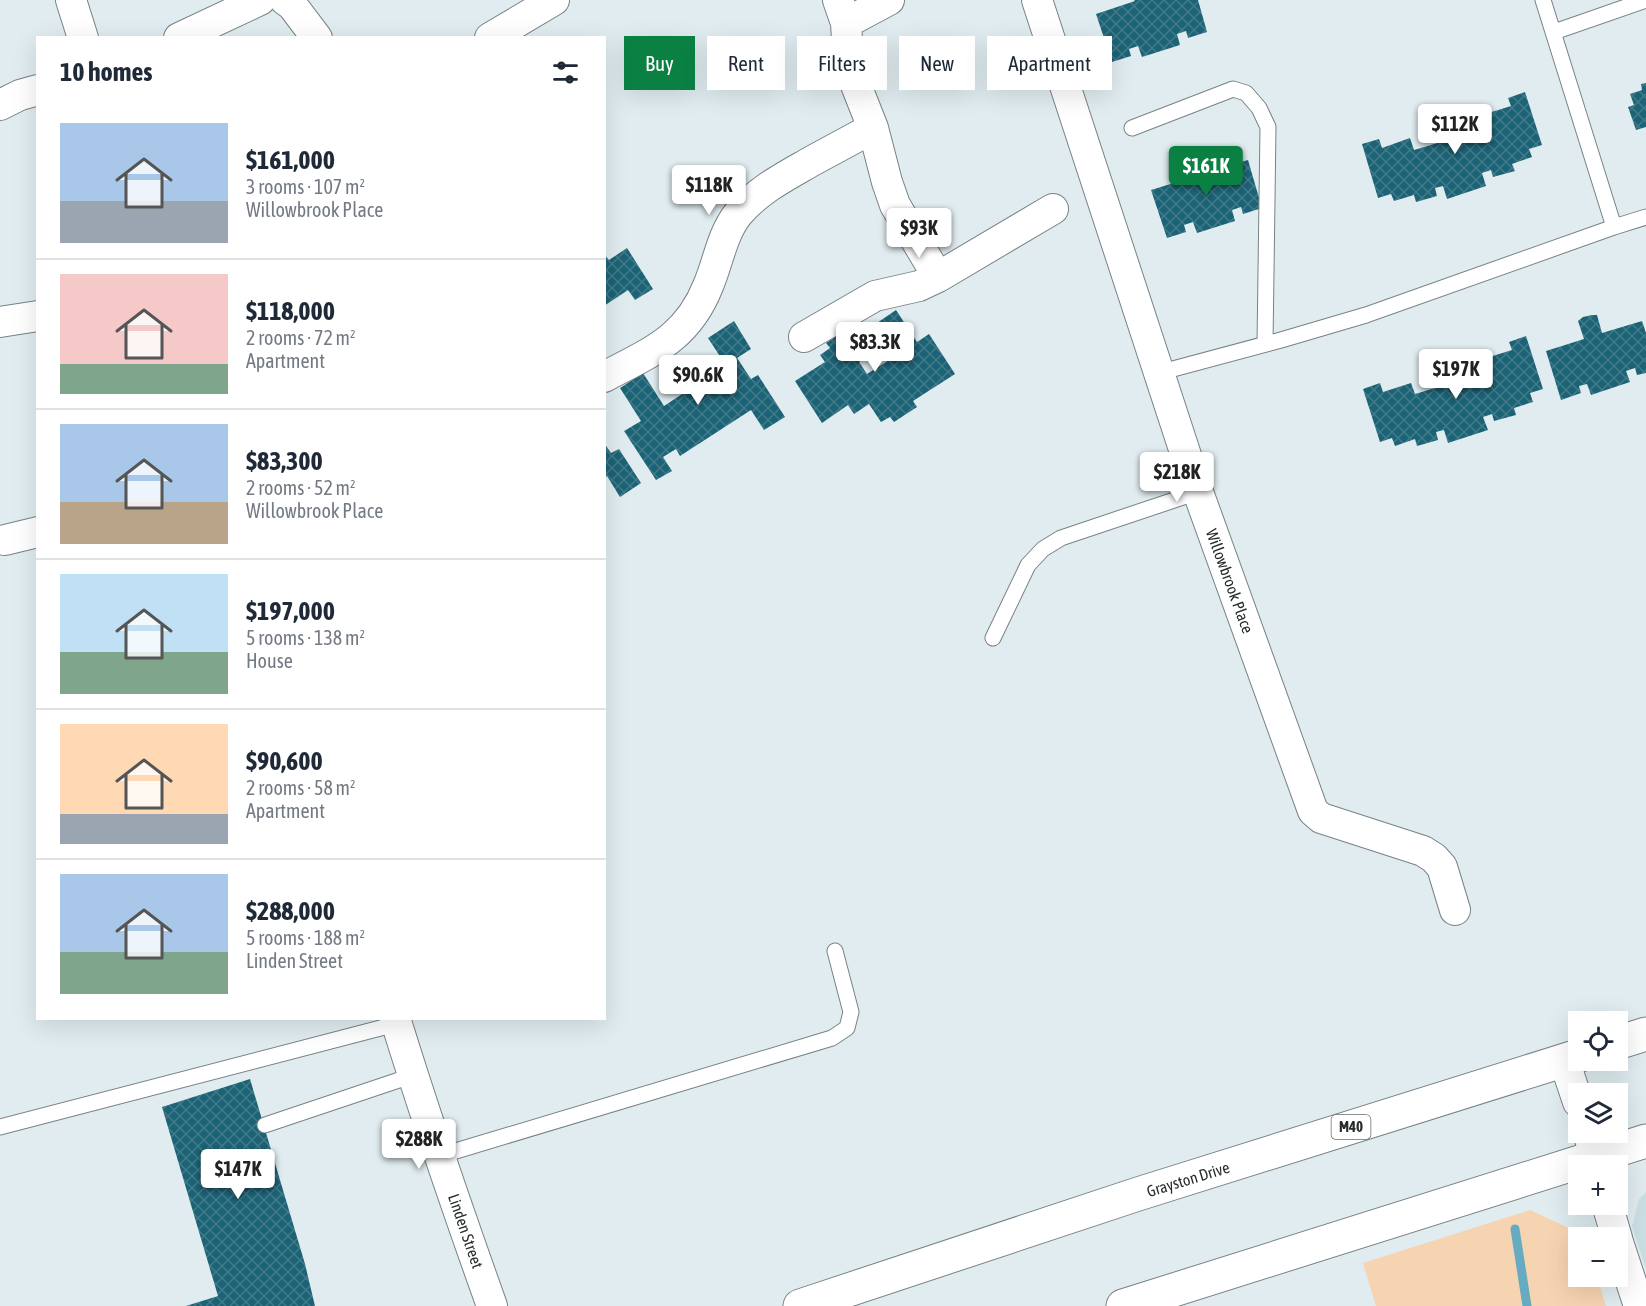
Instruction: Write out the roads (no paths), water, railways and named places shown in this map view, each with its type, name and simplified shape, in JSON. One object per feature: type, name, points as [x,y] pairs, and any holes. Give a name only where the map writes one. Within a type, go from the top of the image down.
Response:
[{"type":"main road","points":[[1628,1040],[1646,1034]]},
{"type":"main road","name":"Grayston Drive","points":[[800,1306],[1127,1198],[1568,1059]]},
{"type":"main road","points":[[1124,1306],[1594,1152],[1646,1141]]},
{"type":"street","points":[[70,0],[82,36]]},
{"type":"street","points":[[183,36],[256,0]]},
{"type":"street","points":[[285,0],[315,36]]},
{"type":"street","points":[[493,36],[554,0]]},
{"type":"street","points":[[889,0],[842,12],[848,57],[873,128],[895,205],[938,277]]},
{"type":"street","name":"Willowbrook Place","points":[[1037,0],[1198,492],[1313,811],[1321,818],[1423,851],[1434,858],[1442,867],[1455,910]]},
{"type":"street","points":[[0,105],[20,95],[36,91]]},
{"type":"street","points":[[606,376],[662,346],[688,322],[698,309],[728,231],[738,214],[758,195],[773,182],[873,128]]},
{"type":"street","points":[[804,337],[875,296],[919,286],[938,277],[1053,209]]},
{"type":"street","points":[[0,322],[36,316]]},
{"type":"street","points":[[5,540],[36,532]]},
{"type":"street","name":"Linden Street","points":[[396,1021],[439,1156],[492,1306]]},
{"type":"street","points":[[1628,1272],[1639,1306]]},
{"type":"lane","points":[[1543,0],[1614,227]]},
{"type":"lane","points":[[1554,32],[1646,0]]},
{"type":"lane","points":[[1132,128],[1233,89],[1246,93],[1258,108],[1268,127],[1265,344]]},
{"type":"lane","points":[[1158,373],[1366,315],[1646,217]]},
{"type":"lane","points":[[993,638],[1028,565],[1043,549],[1061,538],[1198,492]]},
{"type":"lane","points":[[439,1156],[832,1038],[847,1028],[851,1012],[834,951]]},
{"type":"lane","points":[[0,1127],[396,1021]]},
{"type":"lane","points":[[265,1125],[414,1075]]},
{"type":"waterway","points":[[1515,1229],[1527,1306]]}]
